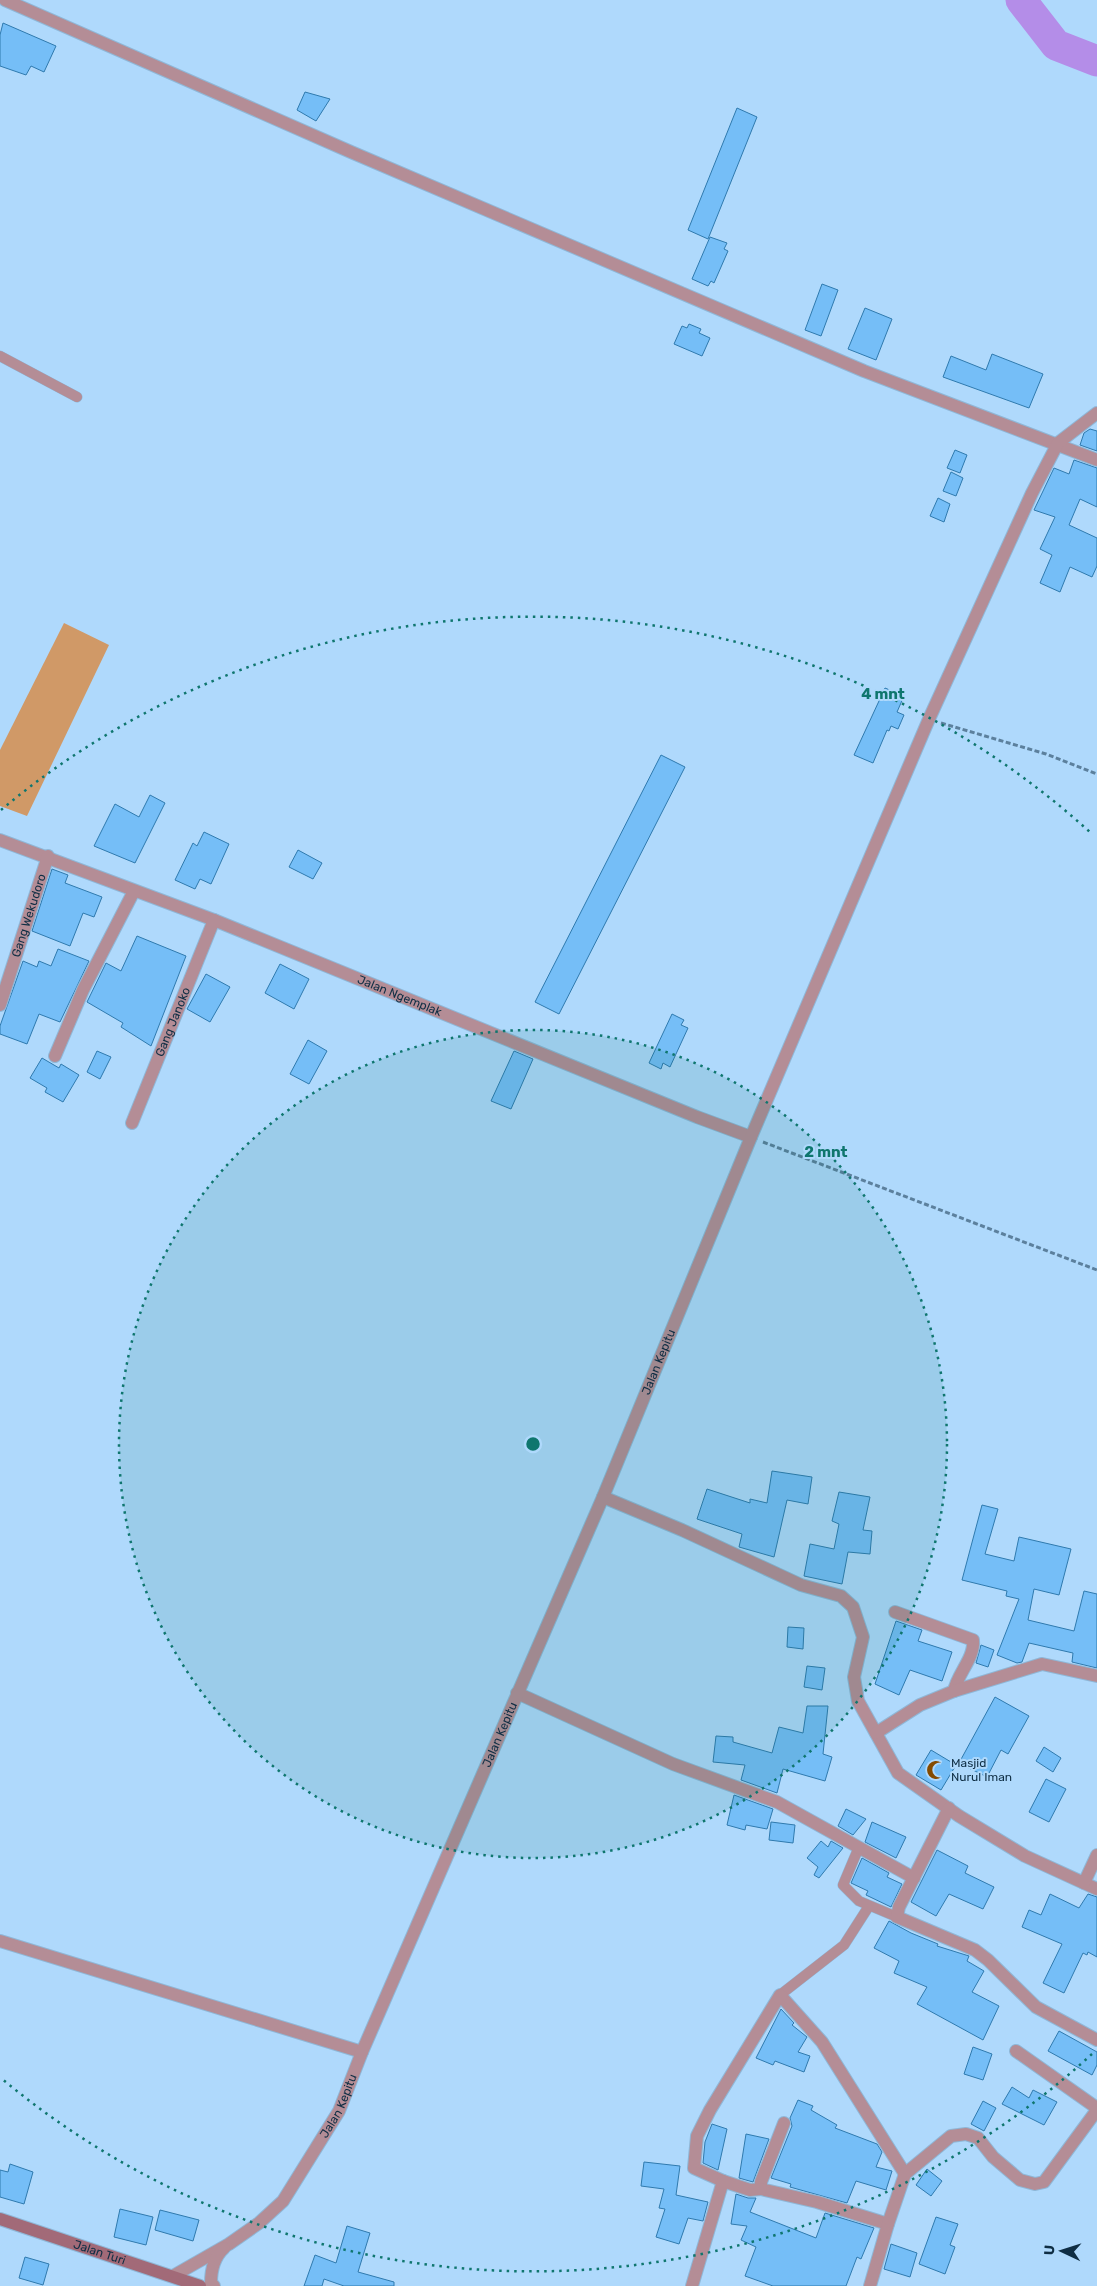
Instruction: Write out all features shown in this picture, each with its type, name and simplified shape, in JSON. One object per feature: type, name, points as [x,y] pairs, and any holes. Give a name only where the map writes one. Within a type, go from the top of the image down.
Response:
[{"type":"main road","name":"Jalan Turi","points":[[0,2219],[200,2286]]},
{"type":"street","points":[[5,0],[351,152],[846,363],[1058,443],[1097,460]]},
{"type":"street","points":[[1058,443],[1097,413]]},
{"type":"street","name":"Jalan Kepitu","points":[[173,2276],[229,2244],[259,2223],[282,2201],[339,2110],[362,2052],[602,1497],[751,1137],[929,719],[1028,502],[1058,443]]},
{"type":"street","name":"Jalan Ngemplak","points":[[0,840],[48,856],[134,891],[214,920],[697,1118],[751,1137]]},
{"type":"street","name":"Gang Wekudoro","points":[[0,1005],[48,856]]},
{"type":"street","points":[[54,1056],[83,990],[134,891]]},
{"type":"street","name":"Gang Janoko","points":[[132,1123],[214,920]]},
{"type":"street","points":[[602,1497],[682,1530],[801,1585],[842,1596],[853,1607],[863,1637],[854,1677],[858,1701],[898,1773],[948,1808],[1026,1856],[1097,1889]]},
{"type":"street","points":[[895,1612],[973,1640],[973,1646],[966,1664],[956,1681],[954,1691]]},
{"type":"street","points":[[876,1733],[920,1705],[954,1691],[1042,1664],[1097,1676]]},
{"type":"street","points":[[517,1693],[673,1764],[777,1802],[914,1878]]},
{"type":"street","points":[[948,1808],[899,1907],[897,1917],[975,1950],[988,1960],[1036,2007],[1097,2040]]},
{"type":"street","points":[[1084,1883],[1097,1855]]},
{"type":"street","points":[[0,1941],[362,2052]]},
{"type":"street","points":[[888,2224],[817,2202],[761,2189],[750,2190],[694,2168],[697,2136],[710,2110],[780,1995],[822,2042],[906,2174]]},
{"type":"street","points":[[870,2286],[888,2224],[906,2174],[951,2136],[966,2134],[978,2138],[993,2156],[1020,2180],[1035,2184],[1044,2182],[1097,2109],[1016,2051]]},
{"type":"street","points":[[761,2189],[761,2182],[784,2123]]},
{"type":"street","points":[[692,2286],[723,2181]]},
{"type":"street","points":[[214,2286],[211,2283],[211,2272],[220,2251],[229,2244]]},
{"type":"lane","points":[[0,356],[77,397]]},
{"type":"lane","points":[[859,1847],[843,1885],[859,1901],[897,1917]]},
{"type":"lane","points":[[780,1995],[844,1945],[868,1906]]},
{"type":"path","points":[[929,719],[1046,754],[1097,774]]},
{"type":"path","points":[[751,1137],[1097,1270]]},
{"type":"shaded area","points":[[64,623],[109,645],[27,816],[0,806],[0,750]]},
{"type":"building","points":[[3,23],[56,46],[44,72],[31,66],[26,75],[0,66],[0,35]]},
{"type":"building","points":[[305,92],[330,99],[316,121],[297,110]]},
{"type":"building","points":[[737,108],[757,117],[708,239],[688,230]]},
{"type":"building","points":[[710,237],[727,243],[724,249],[728,251],[714,283],[711,281],[708,286],[692,279]]},
{"type":"building","points":[[822,284],[838,290],[821,336],[805,330]]},
{"type":"building","points":[[865,308],[892,319],[876,360],[848,349]]},
{"type":"building","points":[[689,324],[701,329],[699,333],[710,338],[702,356],[674,344],[682,326],[687,328]]},
{"type":"building","points":[[992,354],[1043,374],[1029,408],[943,377],[951,356],[986,370]]},
{"type":"building","points":[[1090,429],[1097,431],[1097,451],[1080,445],[1084,433]]},
{"type":"building","points":[[955,450],[967,455],[960,473],[947,468]]},
{"type":"building","points":[[1074,460],[1097,468],[1097,507],[1080,499],[1069,525],[1097,538],[1097,566],[1092,577],[1070,567],[1060,592],[1040,583],[1052,555],[1040,549],[1055,517],[1034,510],[1054,468],[1069,474]]},
{"type":"building","points":[[951,472],[963,478],[956,496],[943,491]]},
{"type":"building","points":[[938,498],[950,504],[944,522],[930,516]]},
{"type":"building","points":[[885,688],[904,696],[897,712],[904,715],[898,729],[891,726],[889,731],[887,730],[873,763],[854,755]]},
{"type":"building","points":[[661,755],[685,767],[559,1014],[535,1002]]},
{"type":"building","points":[[150,795],[165,803],[135,863],[94,846],[115,804],[139,817]]},
{"type":"building","points":[[204,832],[229,844],[211,884],[200,879],[195,889],[175,880],[193,843],[197,846]]},
{"type":"building","points":[[298,850],[322,863],[313,879],[289,867]]},
{"type":"building","points":[[52,869],[68,875],[65,883],[102,897],[94,917],[83,913],[70,946],[32,931]]},
{"type":"building","points":[[137,936],[186,956],[151,1046],[121,1027],[123,1023],[87,1002],[106,963],[121,971]]},
{"type":"building","points":[[58,949],[89,961],[60,1022],[39,1014],[27,1044],[0,1034],[0,1026],[23,961],[37,967],[39,961],[51,966]]},
{"type":"building","points":[[280,964],[309,979],[294,1009],[265,993]]},
{"type":"building","points":[[206,974],[230,987],[210,1022],[187,1009]]},
{"type":"building","points":[[672,1014],[684,1020],[681,1025],[688,1028],[670,1067],[663,1063],[661,1069],[649,1063]]},
{"type":"building","points":[[308,1040],[327,1051],[309,1084],[290,1074]]},
{"type":"building","points":[[97,1051],[111,1057],[100,1079],[87,1072]]},
{"type":"building","points":[[514,1051],[533,1059],[511,1109],[491,1101]]},
{"type":"building","points":[[42,1058],[59,1068],[61,1064],[79,1075],[63,1102],[45,1092],[47,1088],[30,1078]]},
{"type":"building","points":[[772,1471],[812,1477],[808,1504],[787,1500],[774,1557],[739,1547],[742,1534],[697,1519],[707,1489],[750,1503],[750,1499],[767,1503]]},
{"type":"building","points":[[839,1492],[870,1497],[863,1530],[872,1531],[870,1554],[848,1552],[842,1584],[804,1576],[810,1544],[834,1549],[839,1524],[832,1521]]},
{"type":"building","points":[[982,1505],[998,1509],[985,1554],[1014,1561],[1019,1537],[1071,1549],[1059,1595],[1034,1589],[1028,1620],[1074,1631],[1084,1591],[1097,1594],[1097,1668],[1072,1662],[1073,1653],[1029,1643],[1022,1662],[1017,1663],[997,1655],[1019,1599],[1006,1596],[1007,1591],[962,1580]]},
{"type":"building","points":[[896,1621],[922,1630],[918,1641],[952,1652],[942,1681],[910,1670],[899,1695],[875,1684]]},
{"type":"building","points":[[788,1627],[804,1628],[803,1649],[787,1647]]},
{"type":"building","points":[[981,1645],[994,1650],[988,1667],[976,1663]]},
{"type":"building","points":[[807,1666],[825,1668],[822,1690],[804,1687]]},
{"type":"building","points":[[995,1697],[1029,1716],[1008,1754],[1001,1750],[987,1777],[959,1763]]},
{"type":"building","points":[[807,1706],[828,1706],[823,1754],[832,1757],[825,1781],[783,1769],[777,1793],[741,1780],[745,1765],[713,1762],[716,1736],[733,1737],[733,1742],[772,1753],[779,1727],[803,1733]]},
{"type":"building","points":[[1044,1747],[1061,1758],[1053,1772],[1036,1761]]},
{"type":"building","name":"Masjid Nurul Iman","points":[[931,1750],[956,1765],[941,1790],[916,1775]]},
{"type":"building","points":[[1046,1779],[1066,1789],[1049,1822],[1029,1812]]},
{"type":"building","points":[[734,1795],[773,1809],[767,1829],[746,1825],[745,1830],[727,1825]]},
{"type":"building","points":[[846,1809],[866,1819],[853,1835],[838,1826]]},
{"type":"building","points":[[771,1822],[795,1825],[793,1843],[769,1840]]},
{"type":"building","points":[[872,1822],[906,1837],[896,1858],[865,1842]]},
{"type":"building","points":[[821,1841],[828,1847],[831,1841],[843,1848],[819,1878],[814,1875],[818,1867],[807,1858]]},
{"type":"building","points":[[937,1850],[968,1866],[965,1873],[994,1887],[983,1909],[949,1894],[936,1916],[911,1902]]},
{"type":"building","points":[[862,1858],[889,1873],[887,1877],[902,1884],[891,1907],[866,1895],[868,1891],[851,1883]]},
{"type":"building","points":[[1050,1894],[1079,1908],[1088,1894],[1097,1897],[1097,1957],[1088,1952],[1087,1955],[1083,1953],[1064,1993],[1043,1983],[1062,1944],[1022,1927],[1029,1910],[1041,1915]]},
{"type":"building","points":[[889,1921],[911,1933],[938,1944],[937,1946],[969,1956],[967,1961],[984,1971],[972,1992],[999,2006],[983,2040],[917,2004],[927,1987],[894,1973],[899,1961],[874,1948]]},
{"type":"building","points":[[781,2009],[794,2023],[792,2025],[807,2037],[798,2052],[810,2056],[804,2072],[775,2061],[773,2065],[756,2058]]},
{"type":"building","points":[[1059,2031],[1097,2052],[1097,2065],[1092,2075],[1048,2051]]},
{"type":"building","points":[[973,2047],[992,2054],[983,2080],[964,2074]]},
{"type":"building","points":[[1012,2087],[1029,2098],[1033,2090],[1057,2102],[1044,2125],[1002,2104]]},
{"type":"building","points":[[798,2100],[813,2106],[811,2110],[837,2125],[835,2128],[877,2144],[882,2152],[876,2167],[892,2171],[886,2190],[856,2181],[847,2203],[790,2187],[791,2184],[771,2178],[792,2126],[790,2118]]},
{"type":"building","points":[[983,2101],[996,2108],[984,2131],[971,2124]]},
{"type":"building","points":[[712,2124],[727,2129],[718,2170],[703,2163],[705,2142]]},
{"type":"building","points":[[746,2134],[769,2139],[753,2182],[739,2178]]},
{"type":"building","points":[[644,2162],[680,2166],[676,2195],[708,2202],[703,2221],[688,2218],[679,2244],[656,2237],[665,2209],[659,2208],[664,2189],[641,2186]]},
{"type":"building","points":[[10,2164],[33,2172],[24,2204],[0,2197],[0,2170],[8,2172]]},
{"type":"building","points":[[927,2169],[942,2181],[931,2196],[916,2185]]},
{"type":"building","points":[[736,2194],[748,2198],[756,2198],[750,2212],[816,2238],[825,2213],[874,2228],[861,2259],[857,2257],[846,2286],[773,2286],[745,2276],[756,2247],[741,2240],[747,2226],[731,2224]]},
{"type":"building","points":[[120,2209],[153,2217],[146,2245],[114,2237]]},
{"type":"building","points":[[160,2210],[199,2220],[193,2241],[155,2230]]},
{"type":"building","points":[[936,2217],[958,2224],[950,2245],[955,2247],[945,2274],[919,2264]]},
{"type":"building","points":[[347,2226],[370,2233],[358,2272],[394,2282],[394,2286],[344,2286],[324,2279],[322,2286],[304,2286],[315,2255],[336,2263]]},
{"type":"building","points":[[891,2244],[917,2253],[910,2277],[884,2269]]},
{"type":"building","points":[[25,2257],[49,2264],[43,2285],[19,2278]]},
{"type":"waterway","points":[[1021,0],[1056,45],[1097,61]]},
{"type":"place","name":"Masjid Nurul Iman","points":[[936,1770]]}]
